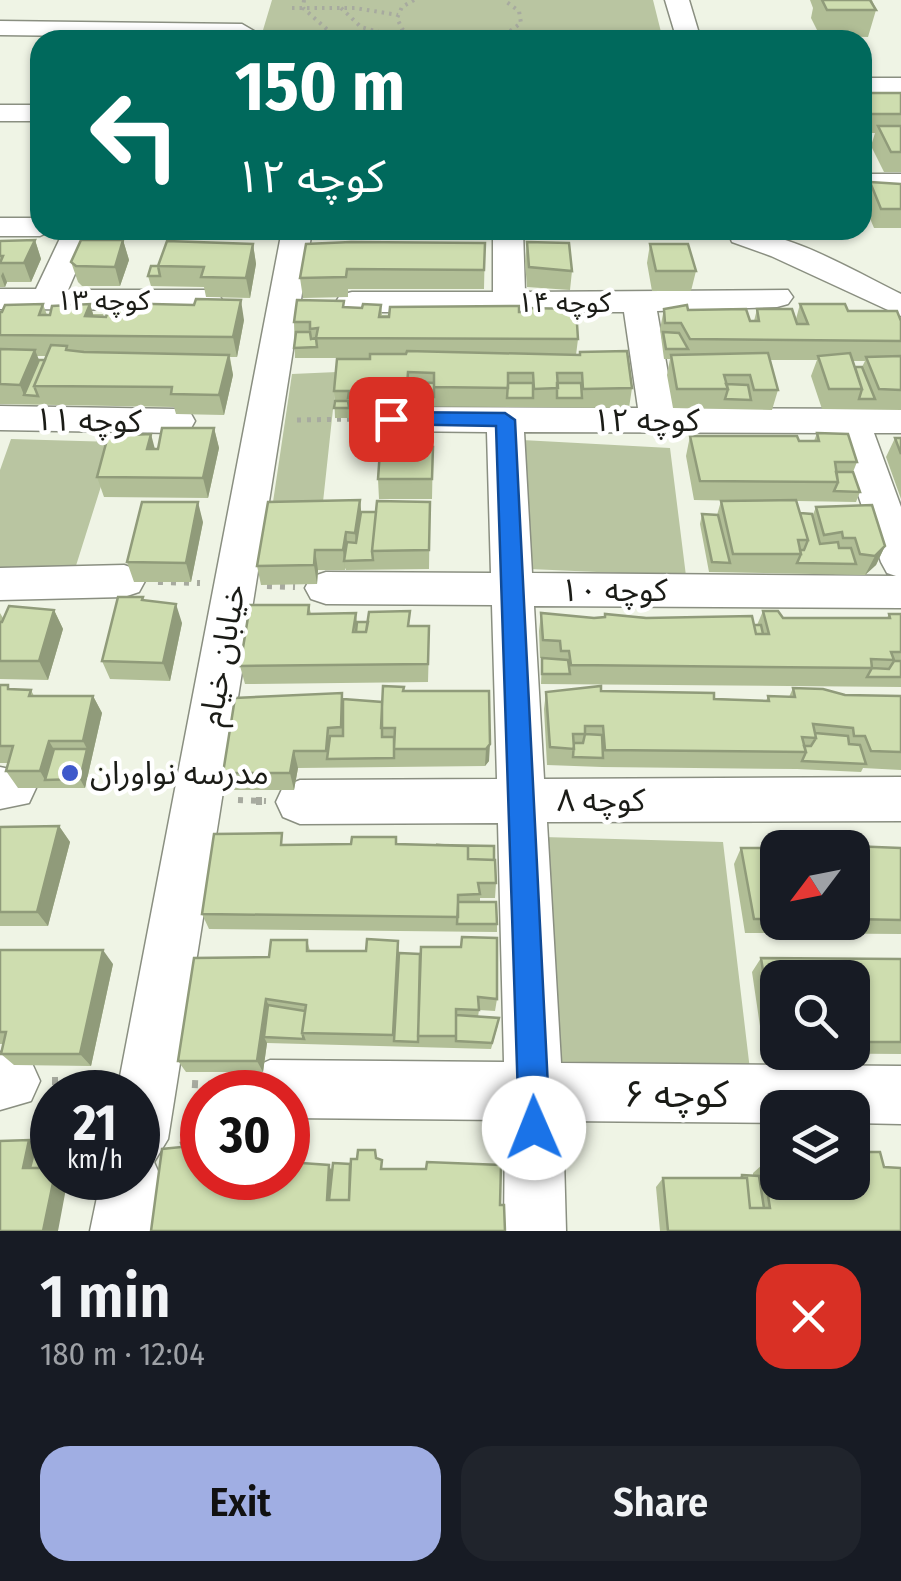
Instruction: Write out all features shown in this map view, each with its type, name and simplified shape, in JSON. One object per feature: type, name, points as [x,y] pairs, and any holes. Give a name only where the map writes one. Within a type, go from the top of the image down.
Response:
[{"type":"street","points":[[4,28],[24,0]]},
{"type":"street","points":[[678,0],[686,30]]},
{"type":"street","points":[[4,28],[121,30]]},
{"type":"street","points":[[872,70],[901,70]]},
{"type":"street","points":[[872,86],[901,86]]},
{"type":"street","points":[[0,113],[30,112]]},
{"type":"street","points":[[872,183],[901,183]]},
{"type":"street","points":[[0,226],[30,227]]},
{"type":"street","points":[[48,300],[75,240]]},
{"type":"street","name":"خیابان خیام","points":[[150,1070],[294,240]]},
{"type":"street","points":[[508,240],[509,302]]},
{"type":"street","points":[[751,240],[901,306]]},
{"type":"street","points":[[851,282],[901,282]]},
{"type":"street","name":"کوچه ۱۴","points":[[352,302],[639,302],[777,296]]},
{"type":"street","name":"کوچه ۱۳","points":[[0,299],[206,300]]},
{"type":"street","points":[[639,302],[658,420]]},
{"type":"street","name":"کوچه ۱۲","points":[[391,419],[901,421]]},
{"type":"street","points":[[505,420],[534,1093],[535,1231]]},
{"type":"street","name":"کوچه ۱۱","points":[[2,424],[176,421]]},
{"type":"street","points":[[851,421],[901,562]]},
{"type":"street","points":[[0,584],[124,581]]},
{"type":"street","name":"کوچه ۱۰","points":[[326,588],[901,592]]},
{"type":"street","name":"کوچه ۸","points":[[300,802],[901,799]]},
{"type":"street","name":"کوچه ۶","points":[[310,1090],[901,1095]]},
{"type":"street","points":[[121,1231],[127,1200]]},
{"type":"path","points":[[304,0],[304,8],[328,30]]},
{"type":"path","points":[[330,8],[334,0]]},
{"type":"path","points":[[398,15],[414,0]]},
{"type":"path","points":[[504,0],[519,11],[521,22],[511,30]]},
{"type":"path","points":[[292,8],[341,8],[398,15]]},
{"type":"path","points":[[341,8],[351,21],[368,30]]},
{"type":"path","points":[[398,15],[404,30]]},
{"type":"path","points":[[197,798],[300,802]]},
{"type":"green space","points":[[272,0],[653,0],[660,30],[263,30]]},
{"type":"green space","points":[[337,372],[323,502],[273,502],[292,374]]},
{"type":"green space","points":[[11,439],[115,442],[74,572],[0,568],[0,470]]},
{"type":"green space","points":[[522,440],[670,448],[686,576],[530,569]]},
{"type":"green space","points":[[543,837],[723,842],[750,1070],[556,1071]]},
{"type":"building","points":[[822,0],[870,0],[876,10],[827,10]]},
{"type":"building","points":[[872,93],[901,93],[901,114],[872,114]]},
{"type":"building","points":[[878,126],[901,126],[901,152],[891,152]]},
{"type":"building","points":[[872,182],[901,184],[901,209],[881,209]]},
{"type":"building","points":[[35,240],[24,263],[0,263],[0,241]]},
{"type":"building","points":[[81,240],[123,240],[115,267],[76,266],[71,262]]},
{"type":"building","points":[[167,241],[253,244],[246,278],[201,277],[204,267],[158,266]]},
{"type":"building","points":[[527,242],[569,243],[572,271],[529,267]]},
{"type":"building","points":[[485,243],[484,270],[347,269],[346,277],[300,278],[306,244]]},
{"type":"building","points":[[650,244],[688,244],[696,271],[656,271]]},
{"type":"building","points":[[151,266],[158,266],[160,276],[148,276]]},
{"type":"building","points":[[196,299],[241,300],[233,337],[0,335],[0,312],[5,305],[43,304],[39,315],[50,315],[52,306],[90,304],[85,316],[106,317],[111,303],[194,305]]},
{"type":"building","points":[[297,300],[344,301],[343,307],[381,305],[379,317],[389,317],[390,307],[519,306],[519,312],[529,312],[528,308],[576,309],[578,339],[316,338],[318,328],[310,329],[310,322],[294,322]]},
{"type":"building","points":[[800,304],[845,304],[848,311],[897,311],[901,341],[690,339],[681,323],[665,323],[664,309],[687,305],[688,310],[746,309],[750,321],[759,321],[757,309],[792,309],[797,324],[808,324]]},
{"type":"building","points":[[296,332],[310,332],[317,347],[294,348]]},
{"type":"building","points":[[663,332],[679,333],[688,349],[666,349]]},
{"type":"building","points":[[51,345],[84,352],[229,355],[219,395],[171,394],[172,387],[34,386]]},
{"type":"building","points":[[0,349],[35,350],[20,385],[0,384]]},
{"type":"building","points":[[407,351],[580,355],[627,351],[632,388],[583,389],[582,373],[557,373],[558,388],[534,389],[533,373],[508,373],[508,388],[434,387],[434,373],[408,372],[407,386],[360,386],[359,398],[348,398],[349,391],[334,391],[337,359],[370,359],[370,354]]},
{"type":"building","points":[[768,353],[778,390],[754,390],[750,375],[724,375],[728,389],[677,389],[671,355]]},
{"type":"building","points":[[850,353],[862,389],[829,389],[818,356]]},
{"type":"building","points":[[901,356],[901,390],[879,389],[866,357]]},
{"type":"building","points":[[39,360],[45,360],[34,386],[38,396],[24,395]]},
{"type":"building","points":[[855,367],[862,367],[875,399],[859,399],[862,389]]},
{"type":"building","points":[[409,382],[434,383],[434,397],[407,396]]},
{"type":"building","points":[[508,383],[533,383],[533,398],[507,398]]},
{"type":"building","points":[[557,383],[581,383],[582,398],[557,398]]},
{"type":"building","points":[[726,384],[748,385],[751,400],[725,399]]},
{"type":"building","points":[[361,396],[384,396],[384,408],[360,408]]},
{"type":"building","points":[[335,401],[348,401],[349,408],[334,408]]},
{"type":"building","points":[[162,428],[214,428],[203,478],[97,477],[108,436],[151,434],[147,449],[158,449]]},
{"type":"building","points":[[817,433],[848,434],[857,462],[835,462],[838,482],[700,481],[690,436],[797,436],[799,441],[819,441]]},
{"type":"building","points":[[421,435],[420,446],[433,447],[432,479],[378,479],[381,437]]},
{"type":"building","points":[[836,472],[853,472],[860,492],[834,491],[838,482]]},
{"type":"building","points":[[360,500],[355,533],[346,532],[343,550],[315,550],[314,565],[257,566],[268,502]]},
{"type":"building","points":[[796,500],[808,540],[798,540],[801,554],[733,554],[721,501]]},
{"type":"building","points":[[377,501],[430,502],[429,550],[372,551]]},
{"type":"building","points":[[142,502],[198,502],[186,563],[127,562]]},
{"type":"building","points":[[872,505],[885,546],[875,556],[860,554],[855,538],[843,538],[842,532],[824,535],[816,507]]},
{"type":"building","points":[[361,512],[376,512],[373,560],[344,561],[347,542],[356,543]]},
{"type":"building","points":[[800,513],[812,514],[820,544],[838,542],[839,548],[851,548],[856,564],[797,563],[808,540]]},
{"type":"building","points":[[702,514],[718,515],[730,563],[712,562]]},
{"type":"building","points":[[118,597],[176,604],[163,663],[102,661]]},
{"type":"building","points":[[250,605],[309,605],[308,614],[356,613],[353,632],[366,632],[369,612],[410,611],[408,626],[429,626],[428,664],[240,666]]},
{"type":"building","points":[[9,606],[54,610],[39,661],[0,661],[0,622]]},
{"type":"building","points":[[763,611],[778,611],[783,618],[890,618],[889,614],[901,614],[901,652],[891,652],[894,660],[871,659],[872,668],[571,665],[569,651],[561,651],[560,641],[543,640],[541,613],[594,618],[605,614],[646,618],[752,616],[756,634],[769,634]]},
{"type":"building","points":[[357,622],[368,622],[366,632],[356,632]]},
{"type":"building","points":[[754,625],[761,625],[763,634],[756,634]]},
{"type":"building","points":[[542,658],[568,660],[570,674],[542,674]]},
{"type":"building","points":[[894,661],[901,661],[901,677],[867,677],[872,668],[889,669]]},
{"type":"building","points":[[0,685],[31,690],[29,696],[93,696],[83,741],[49,741],[40,771],[6,771],[13,746],[0,746]]},
{"type":"building","points":[[383,686],[404,687],[403,691],[489,691],[490,744],[486,749],[394,749],[395,728],[381,728]]},
{"type":"building","points":[[601,686],[601,691],[714,693],[714,699],[769,701],[768,696],[795,697],[793,688],[823,689],[845,695],[901,696],[901,752],[871,751],[865,736],[854,736],[853,728],[813,724],[816,738],[802,737],[806,752],[605,750],[603,726],[585,726],[585,734],[573,734],[574,749],[550,747],[546,692]]},
{"type":"building","points":[[342,693],[341,727],[328,728],[326,751],[294,751],[290,773],[223,773],[235,698]]},
{"type":"building","points":[[343,699],[382,702],[382,737],[394,737],[394,758],[327,759],[330,736],[343,736]]},
{"type":"building","points":[[815,733],[848,736],[849,744],[860,745],[866,764],[802,761],[804,746],[811,746]]},
{"type":"building","points":[[585,734],[602,735],[603,758],[573,757],[574,743],[583,743]]},
{"type":"building","points":[[54,749],[87,749],[80,779],[45,780]]},
{"type":"building","points":[[59,826],[37,912],[0,912],[0,827]]},
{"type":"building","points":[[282,833],[281,845],[351,844],[352,837],[396,837],[396,844],[468,846],[468,859],[495,860],[496,883],[478,883],[480,894],[458,895],[458,917],[202,914],[214,834]]},
{"type":"building","points":[[436,845],[494,846],[494,860],[468,859],[468,846]]},
{"type":"building","points":[[870,847],[901,848],[901,920],[870,919]]},
{"type":"building","points":[[741,848],[760,848],[760,919],[754,919]]},
{"type":"building","points":[[458,902],[496,902],[497,924],[457,924]]},
{"type":"building","points":[[462,937],[497,938],[497,999],[478,997],[479,1010],[456,1009],[456,1036],[418,1036],[421,947],[461,947]]},
{"type":"building","points":[[367,939],[398,941],[393,1035],[302,1033],[306,1005],[266,999],[257,1061],[178,1061],[194,958],[269,957],[271,940],[307,940],[307,951],[366,951]]},
{"type":"building","points":[[0,950],[103,950],[80,1054],[1,1054],[6,1032],[0,1032]]},
{"type":"building","points":[[399,953],[420,954],[418,1042],[394,1041]]},
{"type":"building","points":[[901,959],[901,1042],[870,1042],[870,960],[761,960]]},
{"type":"building","points":[[268,1005],[305,1011],[304,1039],[264,1037]]},
{"type":"building","points":[[456,1015],[499,1018],[492,1043],[456,1041]]},
{"type":"building","points":[[29,1140],[23,1168],[30,1168],[30,1200],[49,1200],[43,1231],[0,1231],[0,1141]]},
{"type":"building","points":[[180,1147],[180,1200],[310,1200],[310,1164],[329,1165],[327,1200],[349,1200],[351,1159],[357,1159],[358,1150],[375,1150],[376,1158],[382,1160],[381,1169],[426,1169],[427,1162],[501,1165],[500,1205],[504,1205],[505,1231],[151,1231],[155,1200],[160,1200],[162,1149]]},
{"type":"building","points":[[870,1152],[880,1152],[884,1167],[901,1168],[901,1231],[668,1231],[663,1178],[747,1178],[750,1208],[770,1208],[769,1200],[870,1200]]},
{"type":"building","points":[[333,1163],[350,1164],[349,1200],[329,1200]]},
{"type":"building","points":[[759,1176],[764,1208],[750,1208],[747,1178],[742,1178]]},
{"type":"place","name":"مدرسه نواوران","points":[[70,773]]},
{"type":"route","points":[[391,419],[505,420],[534,1128]]}]
